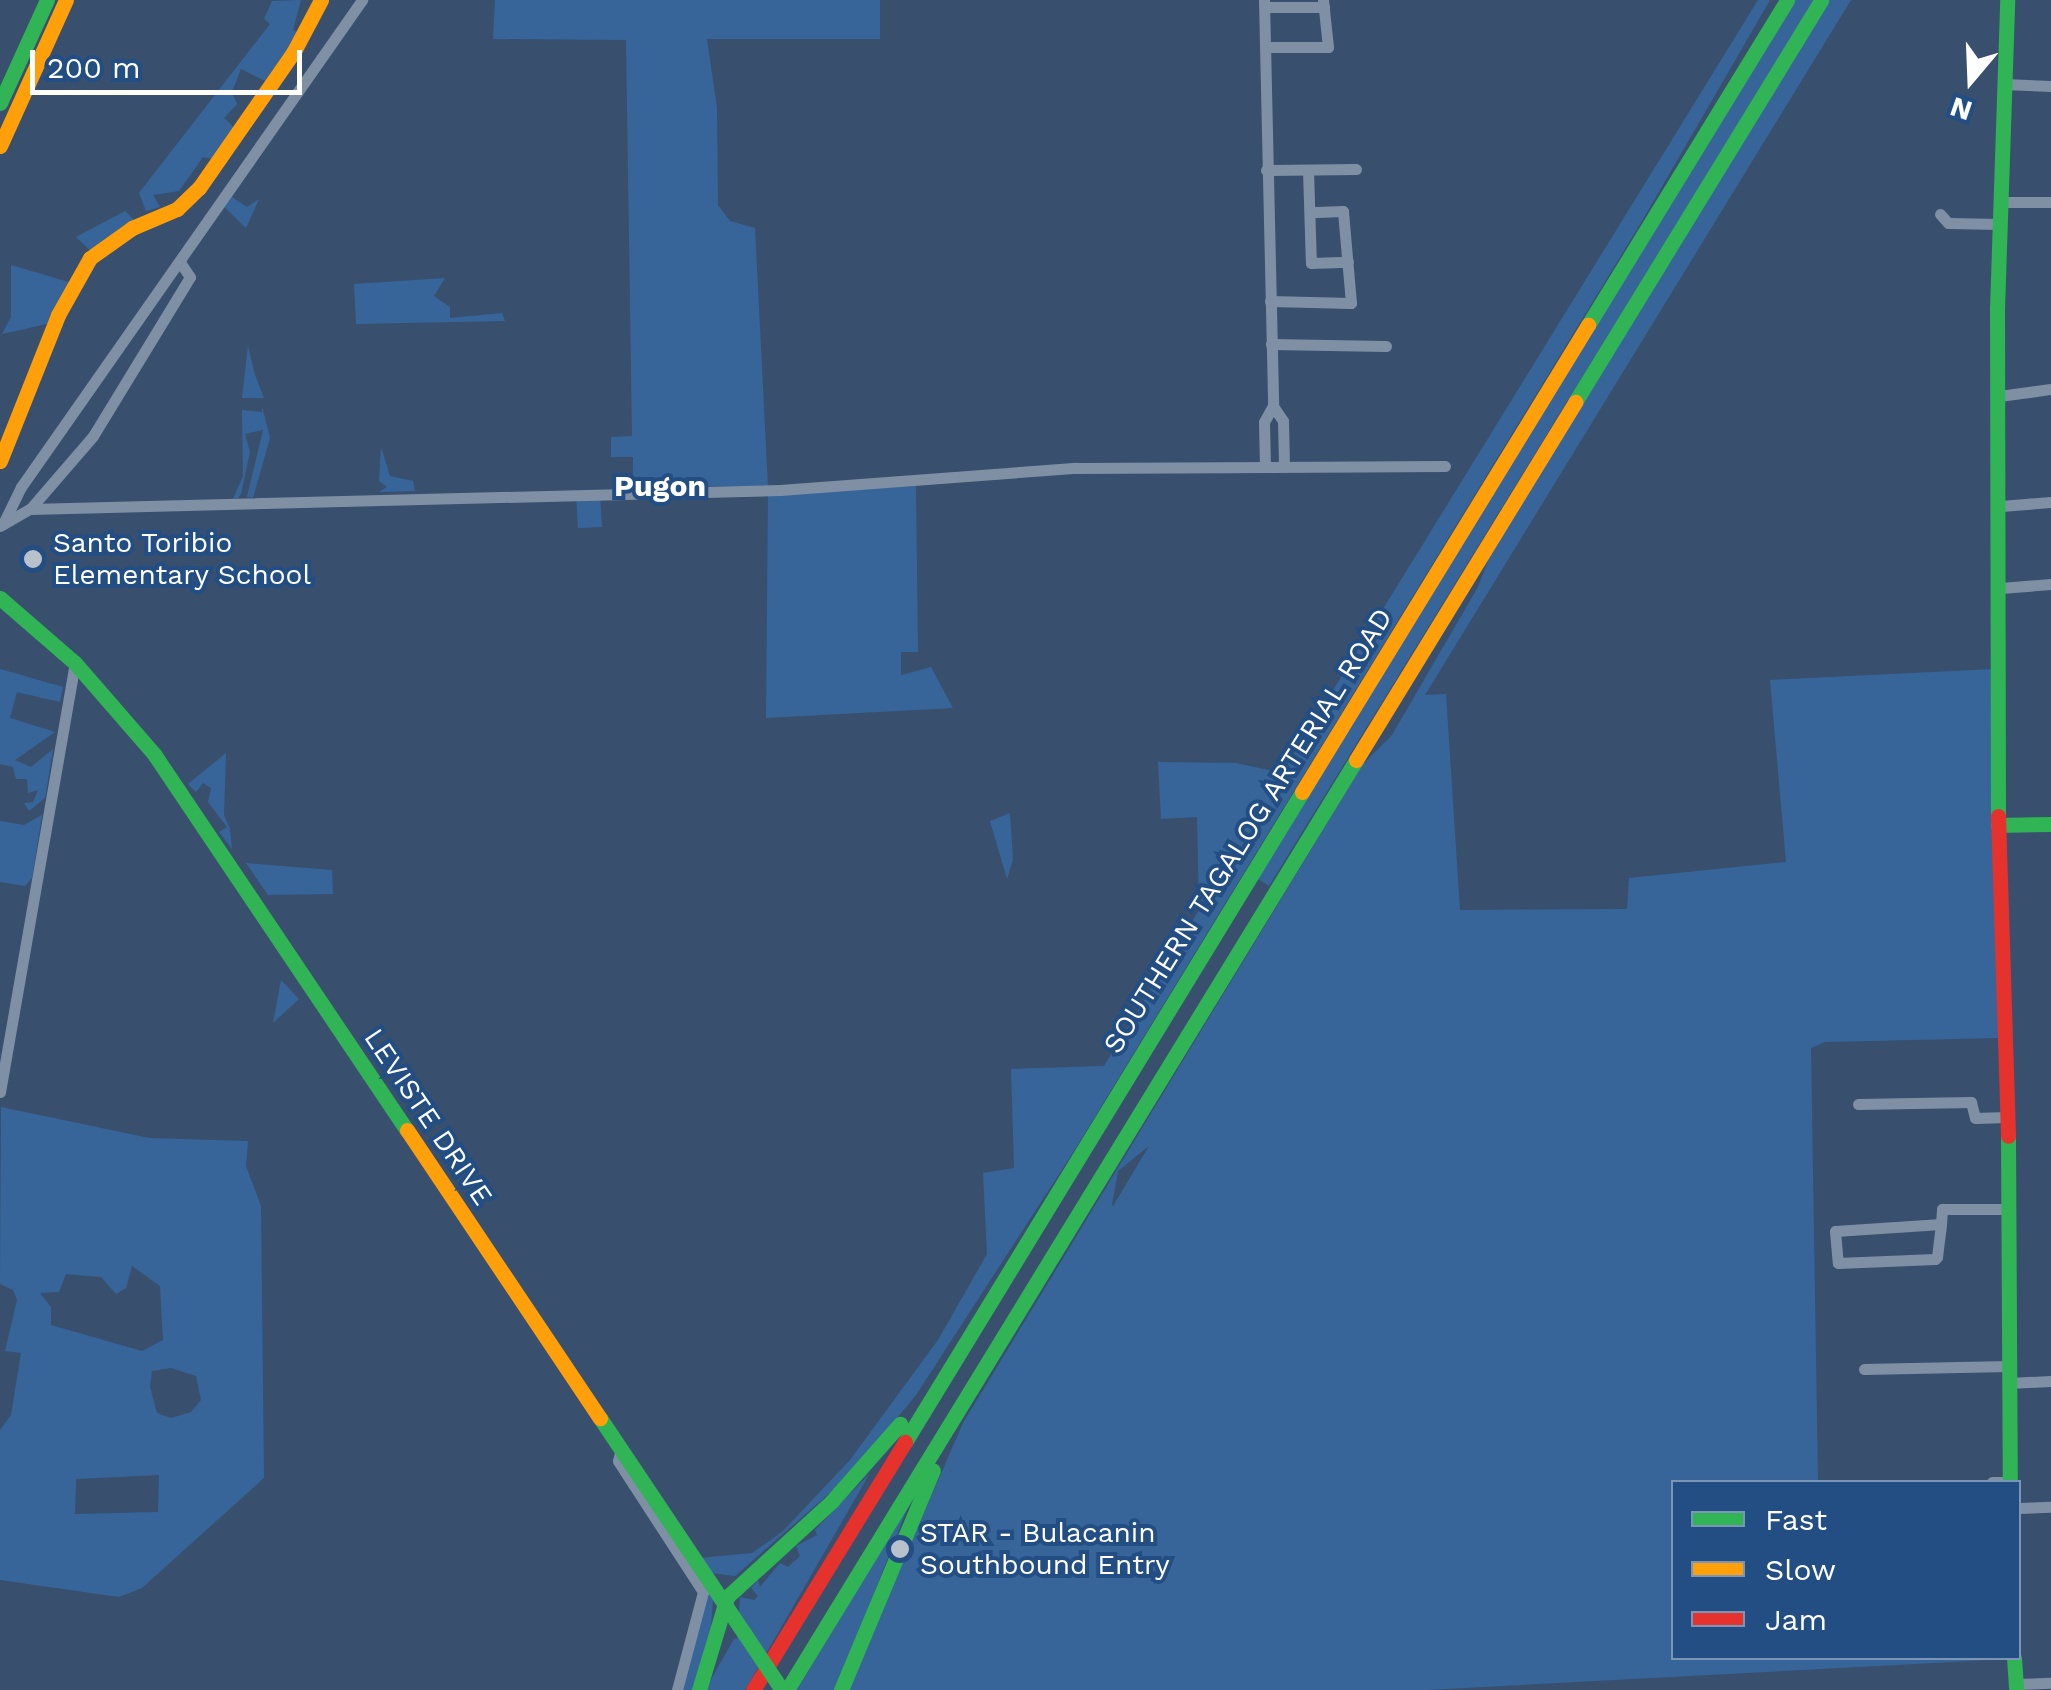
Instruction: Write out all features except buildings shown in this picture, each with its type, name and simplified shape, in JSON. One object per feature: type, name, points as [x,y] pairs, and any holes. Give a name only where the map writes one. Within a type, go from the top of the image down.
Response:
[{"type":"main road","points":[[0,103],[47,0]]},
{"type":"main road","points":[[0,146],[66,0]]},
{"type":"main road","points":[[0,461],[55,322],[90,258],[132,228],[181,206],[199,188],[293,53],[321,0]]},
{"type":"main road","points":[[1705,132],[1779,0]]},
{"type":"main road","name":"SOUTHERN TAGALOG ARTERIAL ROAD","points":[[753,1690],[1787,0]]},
{"type":"main road","name":"SOUTHERN TAGALOG ARTERIAL ROAD","points":[[785,1690],[1821,0]]},
{"type":"main road","points":[[2007,0],[1999,224],[1998,825],[2010,1208],[2010,1480]]},
{"type":"main road","name":"LEVISTE DRIVE","points":[[0,598],[75,662],[154,754],[785,1690]]},
{"type":"main road","points":[[1998,825],[2051,824]]},
{"type":"main road","points":[[699,1690],[724,1603],[860,1471],[986,1307]]},
{"type":"main road","points":[[841,1690],[926,1484],[990,1356]]},
{"type":"main road","points":[[2014,1660],[2016,1687]]},
{"type":"street","points":[[1,525],[16,496],[362,0]]},
{"type":"street","points":[[1265,47],[1328,47],[1324,3],[1264,4],[1273,406],[1264,422],[1265,466]]},
{"type":"street","points":[[2004,84],[2051,86]]},
{"type":"street","points":[[1266,170],[1356,170]]},
{"type":"street","points":[[1308,170],[1312,263],[1348,262]]},
{"type":"street","points":[[2000,202],[2051,202]]},
{"type":"street","points":[[1270,301],[1351,303],[1343,211],[1310,212]]},
{"type":"street","points":[[1940,214],[1948,224],[1999,224]]},
{"type":"street","points":[[1,525],[30,510],[93,436],[190,276],[180,262]]},
{"type":"street","points":[[1271,344],[1386,346]]},
{"type":"street","points":[[1998,396],[2051,388]]},
{"type":"street","points":[[1273,406],[1283,421],[1284,466]]},
{"type":"street","points":[[30,510],[780,490],[1016,470],[1445,466]]},
{"type":"street","points":[[2001,506],[2051,502]]},
{"type":"street","points":[[2001,588],[2051,584]]},
{"type":"street","points":[[0,1092],[75,662]]},
{"type":"street","points":[[1858,1104],[1972,1102],[1975,1118],[2006,1117]]},
{"type":"street","points":[[1941,1224],[1834,1231],[1838,1263],[1935,1259],[1941,1224],[1943,1208],[2010,1208]]},
{"type":"street","points":[[1864,1369],[2008,1366]]},
{"type":"street","points":[[2008,1383],[2051,1380]]},
{"type":"street","points":[[621,1448],[618,1461],[703,1592],[678,1690]]},
{"type":"street","points":[[2021,1508],[2051,1506]]},
{"type":"street","points":[[2016,1687],[2051,1682]]},
{"type":"shaded area","points":[[301,0],[293,30],[300,33],[265,81],[241,69],[232,92],[237,104],[224,118],[234,127],[212,159],[203,157],[179,191],[153,195],[160,207],[146,211],[139,193],[270,24],[264,19],[272,1]]},
{"type":"shaded area","points":[[495,0],[880,0],[880,39],[707,39],[717,108],[718,205],[730,221],[755,228],[768,487],[633,485],[633,457],[611,457],[611,437],[632,436],[626,40],[493,39]]},
{"type":"shaded area","points":[[1758,0],[1770,0],[1642,221],[1074,1151],[916,1395],[849,1476],[735,1576],[710,1573],[700,1558],[752,1553],[782,1532],[850,1460],[938,1340],[987,1254],[983,1173],[1014,1168],[1011,1069],[1104,1066],[1199,910],[1197,817],[1161,819],[1158,762],[1236,763],[1282,773]]},
{"type":"shaded area","points":[[1793,0],[1814,0],[1269,886],[1255,877]]},
{"type":"shaded area","points":[[1826,0],[1851,0],[1425,695],[1446,694],[1460,910],[1627,909],[1629,878],[1786,862],[1770,680],[1995,669],[1999,1038],[1825,1042],[1811,1048],[1818,1480],[1671,1480],[1671,1660],[1989,1660],[1427,1690],[847,1690],[963,1423],[1363,764],[1392,735],[1478,587],[1495,542]],"holes":[[[1149,1146],[1113,1206],[1118,1171]]]},
{"type":"shaded area","points":[[229,195],[247,207],[259,199],[246,228],[222,205]]},
{"type":"shaded area","points":[[125,211],[137,223],[91,251],[76,237]]},
{"type":"shaded area","points":[[11,265],[72,283],[51,323],[2,334],[11,317]]},
{"type":"shaded area","points":[[445,278],[434,296],[450,307],[450,318],[502,313],[505,321],[356,324],[354,284]]},
{"type":"shaded area","points":[[248,346],[255,375],[264,398],[242,398]]},
{"type":"shaded area","points":[[262,406],[270,438],[253,498],[247,497],[263,430],[245,434],[250,452],[241,494],[233,499],[243,476],[242,410],[262,412]]},
{"type":"shaded area","points":[[381,447],[390,476],[413,481],[415,491],[379,492],[387,487],[379,481]]},
{"type":"shaded area","points":[[916,486],[918,652],[901,652],[901,675],[931,667],[953,708],[766,718],[768,495]]},
{"type":"shaded area","points":[[576,495],[600,495],[602,527],[578,528]]},
{"type":"shaded area","points":[[0,669],[63,687],[60,702],[17,692],[10,718],[55,732],[15,760],[31,767],[53,749],[45,798],[29,811],[24,803],[33,802],[38,790],[28,793],[27,779],[16,779],[13,767],[0,764]]},
{"type":"shaded area","points":[[226,753],[224,815],[230,829],[232,849],[219,832],[227,827],[208,802],[211,788],[203,783],[196,792],[188,784]]},
{"type":"shaded area","points":[[1010,813],[1013,860],[1007,879],[990,821]]},
{"type":"shaded area","points":[[42,815],[32,878],[25,886],[0,882],[0,821],[24,825]]},
{"type":"shaded area","points":[[246,863],[332,870],[333,894],[268,895]]},
{"type":"shaded area","points":[[281,980],[299,999],[273,1023]]},
{"type":"shaded area","points":[[1,1107],[149,1138],[248,1141],[246,1166],[261,1206],[264,1478],[142,1588],[119,1597],[0,1580],[0,1430],[11,1415],[21,1353],[5,1351],[17,1300],[13,1290],[0,1284]],"holes":[[[132,1266],[160,1286],[163,1340],[142,1351],[51,1325],[51,1307],[40,1293],[59,1292],[66,1274],[101,1277],[116,1294],[126,1288]],[[171,1368],[196,1376],[201,1400],[191,1412],[171,1418],[157,1413],[150,1387],[152,1371]],[[159,1475],[158,1512],[75,1514],[76,1479]]]},
{"type":"shaded area","points":[[870,1473],[745,1690],[705,1690],[734,1639],[752,1632],[739,1612],[740,1597],[754,1600],[758,1596],[751,1588],[758,1580],[760,1587],[780,1563],[788,1567],[800,1556],[796,1546],[817,1535],[815,1530]]},
{"type":"shaded area","points":[[909,1504],[836,1690],[797,1690]]},
{"type":"shaded area","points":[[706,1588],[713,1599],[711,1626],[694,1690],[679,1690]]},
{"type":"traffic: fast","points":[[0,103],[47,0]]},
{"type":"traffic: fast","points":[[1588,325],[1787,0]]},
{"type":"traffic: fast","points":[[1575,402],[1821,0]]},
{"type":"traffic: fast","points":[[1998,816],[1997,309],[2007,0]]},
{"type":"traffic: fast","points":[[0,598],[75,663],[154,754],[407,1130]]},
{"type":"traffic: fast","points":[[787,1690],[1356,760]]},
{"type":"traffic: fast","points":[[905,1442],[1302,792]]},
{"type":"traffic: fast","points":[[1998,825],[2051,824]]},
{"type":"traffic: fast","points":[[2008,1136],[2010,1480]]},
{"type":"traffic: fast","points":[[600,1418],[744,1633]]},
{"type":"traffic: fast","points":[[699,1690],[727,1597],[832,1501],[900,1424]]},
{"type":"traffic: fast","points":[[841,1690],[933,1470]]},
{"type":"traffic: fast","points":[[744,1633],[782,1690]]},
{"type":"traffic: fast","points":[[2014,1660],[2016,1690]]},
{"type":"traffic: slow","points":[[0,146],[66,0]]},
{"type":"traffic: slow","points":[[0,461],[58,315],[90,258],[132,228],[177,209],[199,188],[293,53],[321,0]]},
{"type":"traffic: slow","points":[[1302,792],[1588,325]]},
{"type":"traffic: slow","points":[[1356,760],[1575,402]]},
{"type":"traffic: slow","points":[[407,1130],[600,1418]]},
{"type":"traffic: jam","points":[[1998,816],[2008,1136]]},
{"type":"traffic: jam","points":[[753,1690],[905,1442]]},
{"type":"place","name":"Santo Toribio Elementary School","points":[[33,559]]},
{"type":"place","name":"STAR - Bulacanin Southbound Entry","points":[[900,1549]]},
{"type":"district","name":"Pugon","points":[[660,486]]}]
